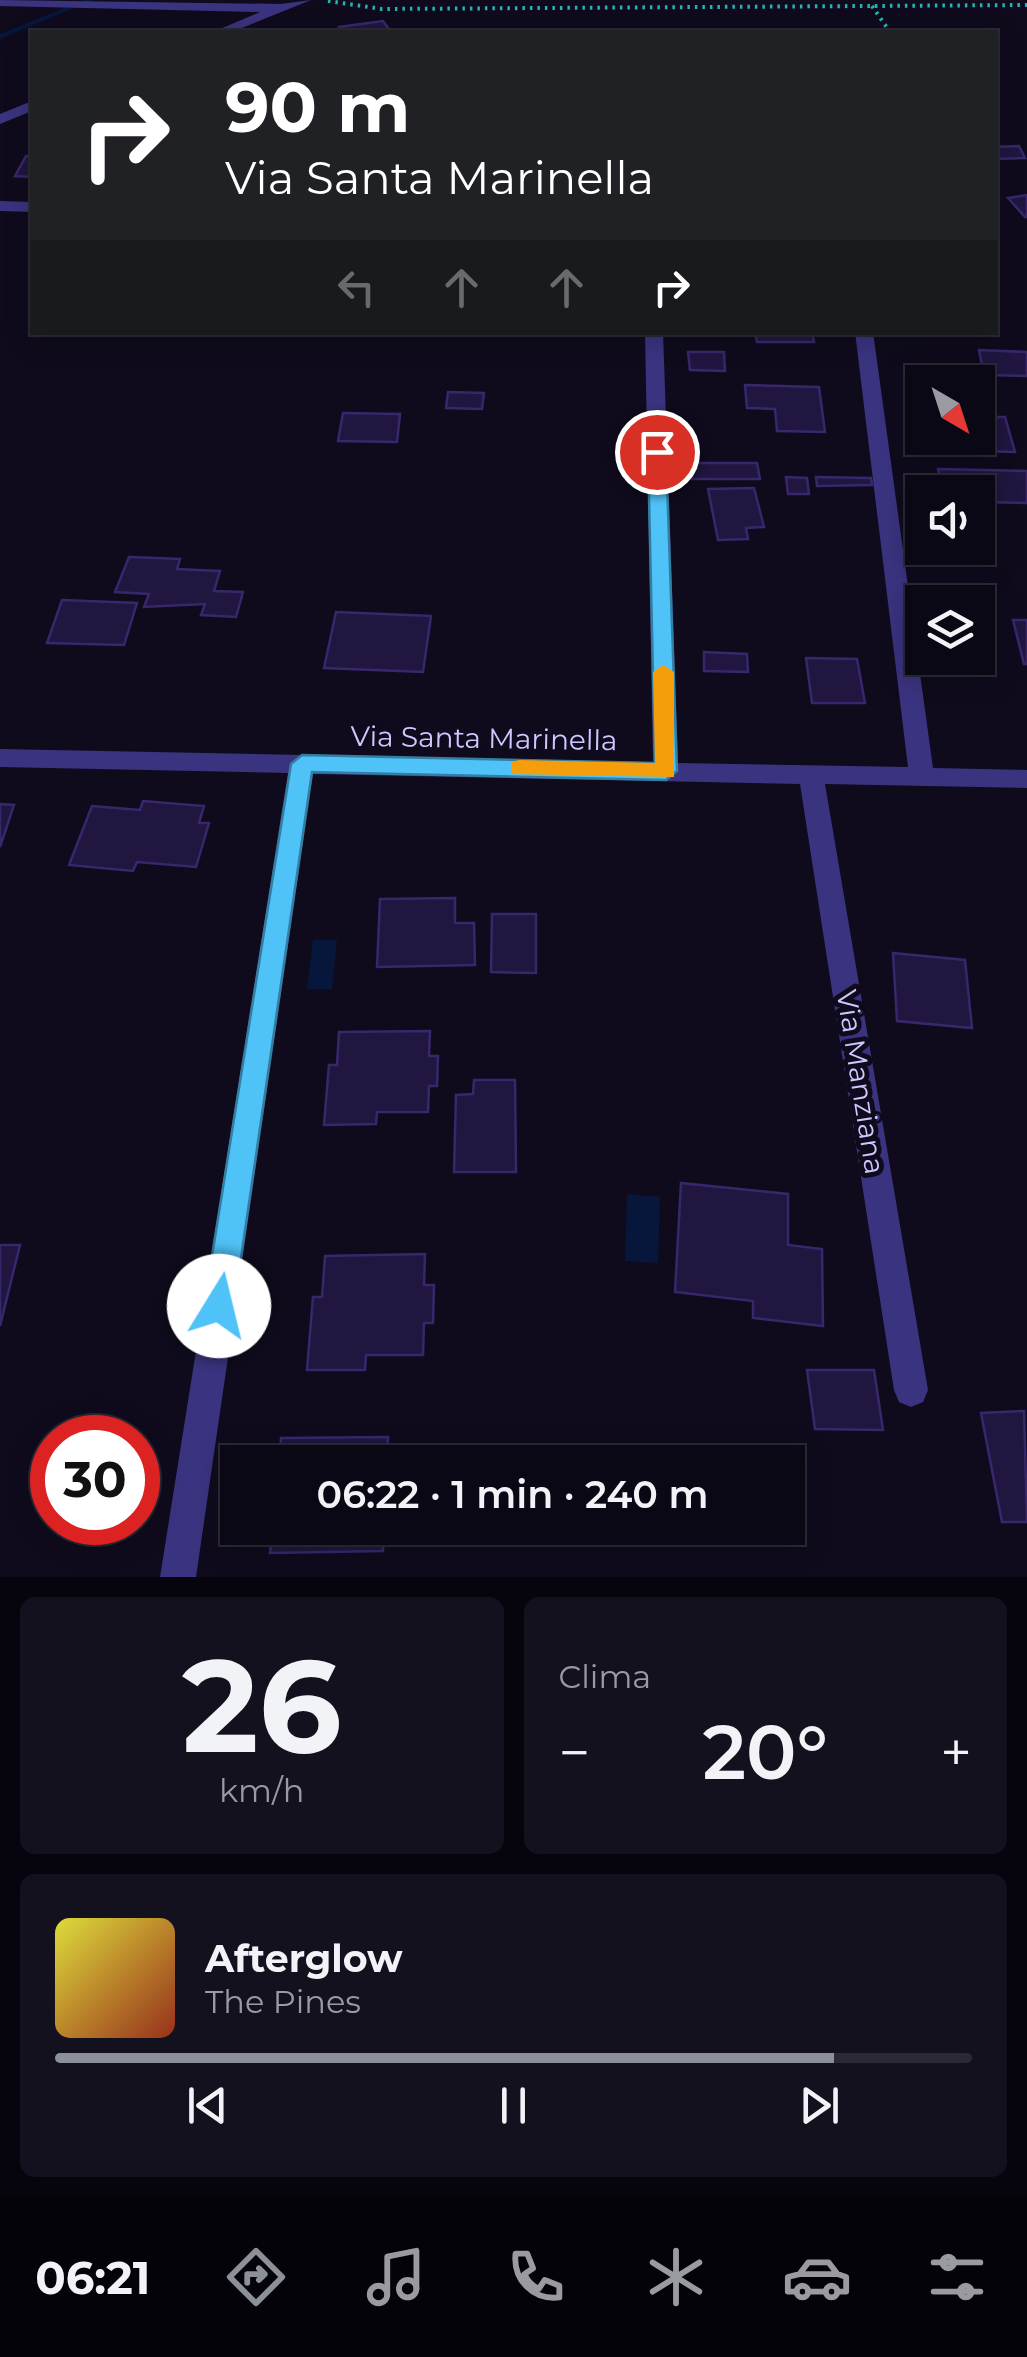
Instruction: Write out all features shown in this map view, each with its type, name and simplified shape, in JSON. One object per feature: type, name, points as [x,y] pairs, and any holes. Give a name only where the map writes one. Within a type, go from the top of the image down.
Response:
[{"type":"street","points":[[225,30],[304,0]]},
{"type":"street","points":[[0,2],[282,8]]},
{"type":"street","points":[[0,119],[30,107]]},
{"type":"street","points":[[0,206],[30,207]]},
{"type":"street","points":[[654,335],[666,771]]},
{"type":"street","points":[[864,335],[922,776]]},
{"type":"street","name":"Via Santa Marinella","points":[[0,758],[1027,779]]},
{"type":"street","points":[[178,1577],[302,764]]},
{"type":"street","name":"Via Manziana","points":[[811,774],[912,1390]]},
{"type":"path","points":[[327,0],[382,9],[1027,5]]},
{"type":"path","points":[[872,6],[889,30]]},
{"type":"water","points":[[313,940],[337,940],[332,989],[307,989]]},
{"type":"water","points":[[627,1194],[660,1197],[658,1263],[625,1261]]},
{"type":"building","points":[[383,21],[390,30],[341,30],[339,27]]},
{"type":"building","points":[[1019,146],[1025,158],[998,159],[998,147]]},
{"type":"building","points":[[26,156],[30,156],[30,177],[15,176]]},
{"type":"building","points":[[1027,195],[1027,217],[1025,217],[1008,198]]},
{"type":"building","points":[[756,335],[813,335],[814,342],[757,342]]},
{"type":"building","points":[[979,350],[1027,352],[1027,376],[995,375],[995,365],[982,365]]},
{"type":"building","points":[[688,352],[724,352],[725,371],[690,370]]},
{"type":"building","points":[[745,385],[819,387],[825,432],[777,431],[775,409],[747,408]]},
{"type":"building","points":[[448,392],[484,393],[482,409],[446,408]]},
{"type":"building","points":[[343,413],[400,414],[397,442],[338,441]]},
{"type":"building","points":[[995,417],[1005,417],[1015,452],[995,451]]},
{"type":"building","points":[[687,463],[757,463],[760,479],[689,479]]},
{"type":"building","points":[[938,469],[1027,471],[1027,503],[995,502],[995,475],[940,475]]},
{"type":"building","points":[[786,477],[807,478],[809,494],[788,494]]},
{"type":"building","points":[[816,477],[871,478],[872,485],[817,486]]},
{"type":"building","points":[[754,488],[764,527],[746,528],[748,539],[718,540],[708,489]]},
{"type":"building","points":[[129,557],[180,559],[177,569],[220,571],[214,591],[243,592],[236,617],[201,615],[205,604],[144,607],[149,594],[115,592]]},
{"type":"building","points":[[62,600],[137,603],[124,645],[47,643]]},
{"type":"building","points":[[336,612],[431,616],[423,672],[324,668]]},
{"type":"building","points":[[1013,620],[1027,620],[1027,664],[1024,664]]},
{"type":"building","points":[[704,652],[747,654],[748,672],[704,671]]},
{"type":"building","points":[[806,658],[857,659],[865,703],[812,703]]},
{"type":"building","points":[[143,801],[204,806],[199,823],[209,823],[196,867],[137,862],[133,871],[69,865],[92,806],[140,810]]},
{"type":"building","points":[[0,804],[14,805],[0,847]]},
{"type":"building","points":[[455,898],[455,923],[474,923],[475,965],[377,967],[380,899]]},
{"type":"building","points":[[492,914],[536,914],[536,973],[491,972]]},
{"type":"building","points":[[893,953],[965,960],[972,1028],[897,1021]]},
{"type":"building","points":[[430,1031],[429,1056],[438,1056],[437,1086],[429,1086],[428,1112],[377,1112],[376,1124],[324,1125],[329,1065],[337,1065],[339,1032]]},
{"type":"building","points":[[474,1080],[515,1080],[516,1172],[454,1172],[456,1095],[473,1094]]},
{"type":"building","points":[[681,1183],[788,1194],[788,1245],[822,1249],[823,1326],[753,1318],[753,1301],[675,1292]]},
{"type":"building","points":[[0,1245],[20,1245],[0,1326]]},
{"type":"building","points":[[425,1254],[424,1285],[434,1285],[433,1323],[424,1323],[423,1355],[366,1355],[365,1370],[307,1370],[313,1297],[322,1297],[325,1256]]},
{"type":"building","points":[[807,1370],[874,1370],[883,1430],[815,1429]]},
{"type":"building","points":[[1024,1411],[1027,1522],[1002,1522],[981,1413]]},
{"type":"building","points":[[388,1437],[388,1445],[280,1445],[281,1438]]},
{"type":"building","points":[[271,1545],[383,1545],[383,1551],[270,1553]]},
{"type":"waterway","points":[[0,37],[90,0]]},
{"type":"slow traffic","points":[[519,768],[666,771],[663,672]]},
{"type":"route","points":[[219,1306],[302,764],[666,771],[657,452]]}]
